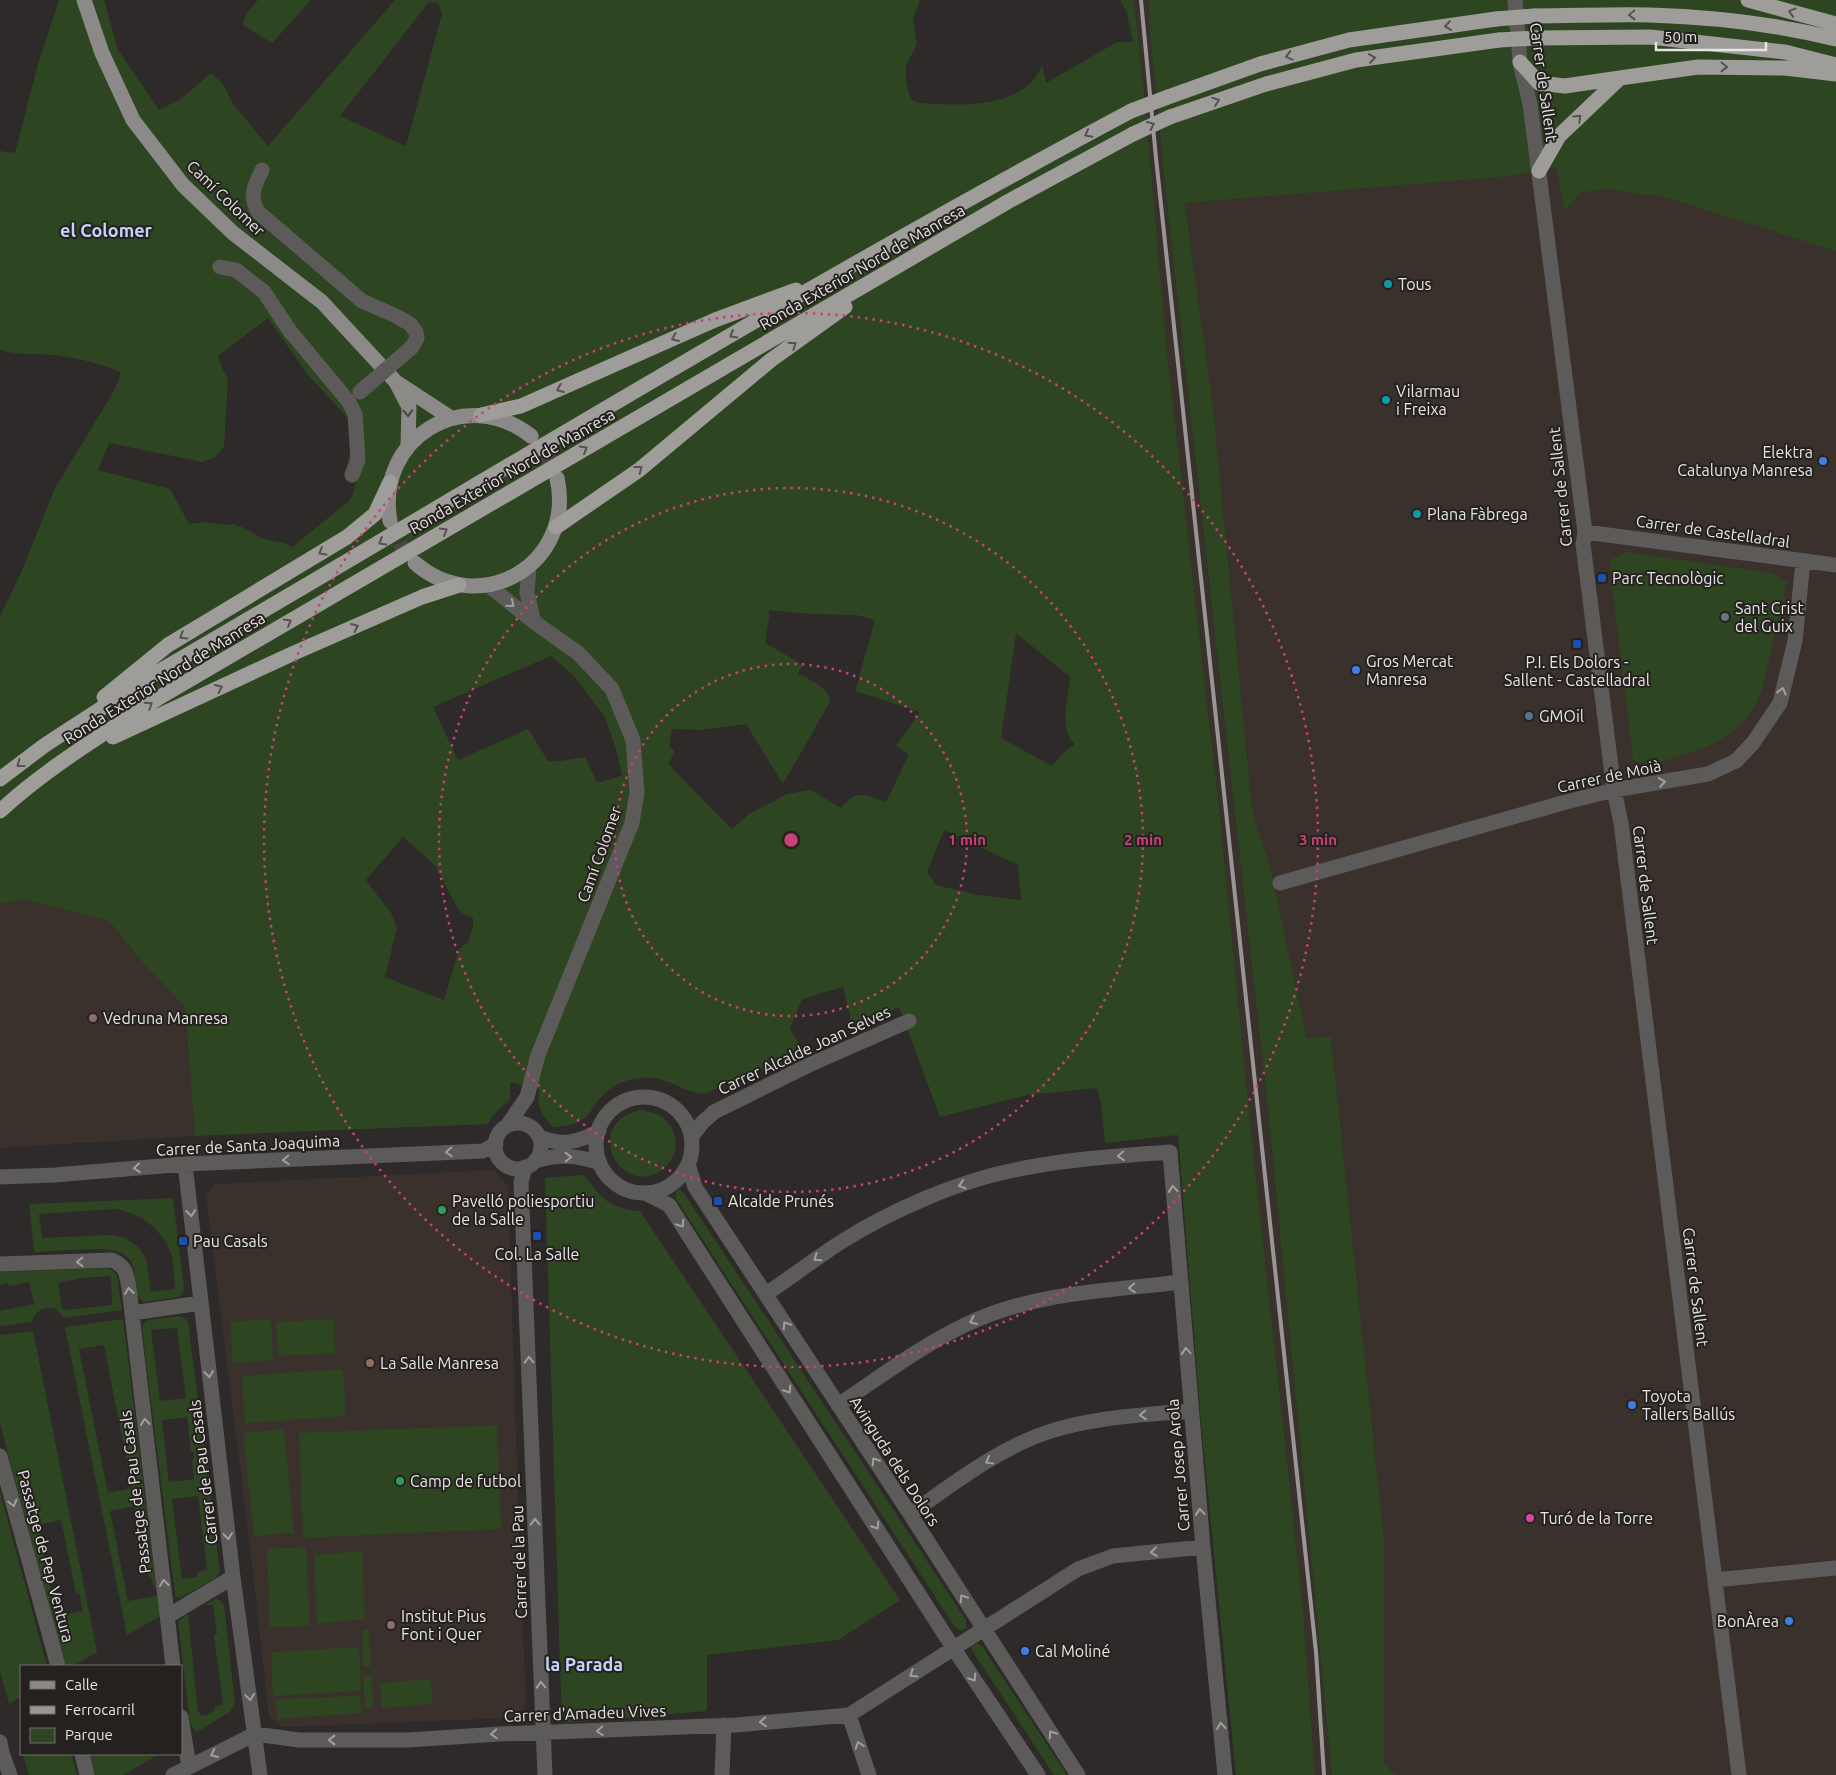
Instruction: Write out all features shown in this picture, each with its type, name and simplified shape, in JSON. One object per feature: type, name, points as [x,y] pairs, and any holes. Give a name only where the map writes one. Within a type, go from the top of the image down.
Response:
[{"type":"highway","points":[[1748,0],[1836,24]]},
{"type":"highway","name":"Ronda Exterior Nord de Manresa","points":[[0,779],[45,745],[148,678],[834,275],[996,183],[1131,112],[1168,96],[1260,64],[1349,40],[1496,18],[1649,15],[1732,21],[1817,34],[1836,39]]},
{"type":"highway","name":"Ronda Exterior Nord de Manresa","points":[[0,811],[64,760],[160,697],[901,266],[1009,201],[1133,134],[1170,117],[1266,84],[1356,60],[1499,40],[1650,37],[1784,52],[1836,65]]},
{"type":"highway","points":[[1520,62],[1539,82],[1565,86],[1698,66],[1785,68],[1836,74]]},
{"type":"highway","points":[[1539,171],[1559,136],[1620,78]]},
{"type":"highway","points":[[556,527],[639,470],[771,360],[901,266]]},
{"type":"highway","points":[[481,415],[520,406],[715,320],[834,275]]},
{"type":"highway","points":[[45,745],[168,645],[347,537],[375,514],[390,482]]},
{"type":"highway","points":[[64,760],[312,645],[422,597],[459,585]]},
{"type":"main road","name":"Camí Colomer","points":[[84,0],[102,53],[133,120],[183,185],[233,233],[322,302],[396,382],[410,407],[408,446]]},
{"type":"main road","name":"Camí Colomer","points":[[396,382],[451,418]]},
{"type":"main road","points":[[390,521],[388,505],[390,482],[397,463],[408,446],[427,429],[451,418],[481,415],[508,422],[531,436]]},
{"type":"main road","points":[[415,563],[435,578],[459,585],[471,587],[488,585],[510,579],[529,567],[545,549],[556,527],[560,502],[557,478]]},
{"type":"street","name":"Carrer de Sallent","points":[[1516,0],[1520,62],[1530,104],[1539,171],[1585,532],[1583,544],[1614,790],[1624,852],[1740,1775]]},
{"type":"street","points":[[262,170],[253,189],[253,202],[258,212],[362,301],[410,324],[416,332],[417,338],[412,347],[354,397]]},
{"type":"street","points":[[220,267],[236,270],[264,292],[290,331],[354,397],[358,460],[352,474]]},
{"type":"street","name":"Carrer de Castelladral","points":[[1585,532],[1836,565]]},
{"type":"street","name":"Carrer de Moià","points":[[1280,883],[1556,804],[1614,790],[1708,774],[1736,761],[1754,743],[1780,703],[1795,640],[1803,561]]},
{"type":"street","points":[[529,567],[527,593],[534,622]]},
{"type":"street","name":"Camí Colomer","points":[[488,585],[534,622],[578,653],[612,689],[633,740],[637,792],[632,823],[538,1055],[527,1097],[507,1126]]},
{"type":"street","name":"Carrer Alcalde Joan Selves","points":[[677,1111],[704,1114],[714,1112],[809,1065],[908,1021]]},
{"type":"street","name":"Camí Colomer","points":[[527,1097],[529,1115],[537,1134]]},
{"type":"street","points":[[654,1099],[664,1102],[677,1111],[685,1120],[691,1137],[692,1153],[688,1164],[678,1179],[657,1191],[645,1193],[634,1192],[618,1185],[609,1178],[600,1163],[597,1147],[599,1131],[610,1113],[622,1103],[632,1100],[654,1099]]},
{"type":"street","name":"Carrer Alcalde Joan Selves","points":[[691,1137],[714,1112]]},
{"type":"street","points":[[599,1131],[584,1139],[569,1143],[551,1142],[523,1124],[514,1124],[507,1126],[499,1134],[496,1144],[497,1154],[505,1165],[515,1168],[550,1157],[580,1157],[600,1163]]},
{"type":"street","points":[[530,1164],[541,1148],[537,1134]]},
{"type":"street","name":"Carrer de Santa Joaquima","points":[[0,1177],[55,1175],[185,1164],[483,1151],[496,1144]]},
{"type":"street","name":"Carrer Josep Arola","points":[[766,1294],[842,1241],[902,1209],[948,1189],[1014,1170],[1084,1159],[1170,1152],[1203,1547],[1226,1775]]},
{"type":"street","name":"Carrer de Pau Casals","points":[[185,1164],[233,1577],[260,1775]]},
{"type":"street","name":"Carrer de la Pau","points":[[530,1164],[521,1182],[545,1775]]},
{"type":"street","name":"Avinguda dels Dolors","points":[[688,1164],[694,1187],[910,1514],[1078,1775]]},
{"type":"street","points":[[645,1193],[669,1205],[954,1649],[1038,1775]]},
{"type":"street","name":"Passatge de Pau Casals","points":[[0,1264],[112,1260],[120,1264],[125,1270],[132,1313],[174,1665]]},
{"type":"street","points":[[838,1405],[943,1336],[990,1314],[1028,1302],[1077,1293],[1180,1282]]},
{"type":"street","points":[[132,1313],[201,1304]]},
{"type":"street","points":[[910,1514],[974,1470],[1018,1445],[1046,1433],[1074,1425],[1134,1415],[1191,1411]]},
{"type":"street","name":"Passatge de Pep Ventura","points":[[0,1456],[58,1665]]},
{"type":"street","name":"Carrer d'Amadeu Vives","points":[[255,1734],[299,1740],[408,1740],[500,1734],[724,1725],[849,1715],[1078,1569],[1113,1556],[1203,1547]]},
{"type":"street","points":[[1715,1580],[1836,1568]]},
{"type":"street","points":[[168,1616],[233,1577]]},
{"type":"street","points":[[849,1715],[868,1775]]},
{"type":"street","points":[[182,1723],[189,1766]]},
{"type":"street","points":[[722,1775],[724,1725]]},
{"type":"street","points":[[173,1775],[255,1734]]},
{"type":"street","points":[[1,1750],[10,1775]]},
{"type":"street","points":[[82,1755],[87,1775]]},
{"type":"shaded area","points":[[1134,0],[1149,0],[1149,22],[1167,204],[1268,1109],[1332,1775],[1315,1775],[1303,1608],[1249,1112],[1219,808],[1167,351]]},
{"type":"shaded area","points":[[1836,88],[1836,1775],[1396,1775],[1384,1764],[1384,1539],[1331,1037],[1307,1038],[1271,870],[1252,808],[1213,406],[1185,202],[1513,176],[1556,167]]},
{"type":"shaded area","name":"Vedruna Manresa","points":[[23,899],[109,921],[142,962],[185,1007],[195,1136],[0,1148],[0,904]]},
{"type":"shaded area","name":"La Salle Manresa","points":[[494,1170],[508,1187],[526,1705],[512,1718],[282,1727],[269,1717],[250,1545],[206,1195],[216,1184]]},
{"type":"green space","points":[[59,0],[104,0],[118,50],[159,110],[181,99],[211,73],[223,84],[233,104],[268,146],[395,0],[920,0],[913,19],[917,44],[906,65],[909,95],[913,101],[921,103],[953,105],[990,102],[1007,97],[1022,90],[1034,79],[1042,65],[1046,83],[1117,42],[1133,42],[1127,13],[1120,0],[1134,0],[1167,351],[1219,808],[1249,1112],[1303,1608],[1315,1775],[1236,1775],[1201,1423],[1178,1135],[1105,1143],[1101,1104],[1097,1088],[1027,1095],[940,1117],[899,1007],[853,1029],[843,987],[802,999],[790,1029],[803,1051],[704,1094],[649,1077],[630,1080],[613,1087],[604,1094],[586,1117],[580,1121],[569,1125],[553,1127],[539,1105],[539,1089],[510,1082],[510,1099],[493,1115],[488,1124],[195,1136],[185,1007],[142,962],[109,921],[23,899],[0,904],[0,616],[21,573],[55,488],[119,381],[120,372],[96,363],[55,355],[14,353],[0,350],[0,151],[15,153],[38,64]],"holes":[[[429,2],[438,3],[442,14],[406,146],[340,116]],[[268,318],[307,374],[345,415],[352,427],[353,441],[345,473],[358,476],[352,497],[292,547],[284,543],[264,539],[242,527],[232,524],[206,522],[189,524],[170,489],[98,470],[109,443],[202,462],[214,458],[224,447],[228,378],[218,356]],[[769,610],[856,615],[875,620],[855,691],[920,712],[896,746],[909,754],[886,802],[857,795],[841,808],[811,790],[787,794],[749,814],[732,829],[668,764],[675,752],[669,746],[672,729],[700,730],[746,724],[783,784],[830,702],[824,689],[802,675],[797,676],[803,665],[765,643]],[[1016,633],[1070,677],[1066,722],[1067,731],[1075,744],[1062,754],[1052,766],[1001,738]],[[551,656],[575,677],[605,717],[617,752],[622,776],[597,783],[585,757],[548,761],[528,729],[458,760],[433,707]],[[944,830],[1018,865],[1021,900],[978,895],[936,885],[927,872]],[[403,837],[436,867],[458,909],[473,918],[473,926],[468,942],[459,949],[444,1000],[385,977],[397,927],[391,913],[366,880]]]},
{"type":"green space","points":[[258,0],[311,0],[272,43],[243,25],[245,15]]},
{"type":"green space","points":[[1149,0],[1836,0],[1836,251],[1655,194],[1649,196],[1610,189],[1581,192],[1565,211],[1556,167],[1513,176],[1185,203],[1213,406],[1252,808],[1271,870],[1307,1038],[1331,1037],[1384,1539],[1384,1764],[1396,1775],[1332,1775],[1268,1109],[1167,204],[1149,22]]},
{"type":"green space","points":[[1626,552],[1772,573],[1787,582],[1762,690],[1747,717],[1729,735],[1706,747],[1651,764],[1642,764],[1633,760],[1609,561]]},
{"type":"green space","points":[[640,1110],[654,1113],[664,1119],[672,1129],[676,1142],[676,1148],[671,1160],[656,1174],[641,1177],[627,1172],[616,1161],[610,1147],[611,1133],[621,1119]]},
{"type":"green space","points":[[584,1175],[607,1201],[621,1208],[640,1211],[900,1600],[838,1640],[707,1655],[707,1711],[565,1723],[561,1698],[545,1178]]},
{"type":"green space","points":[[679,1189],[684,1193],[966,1620],[966,1628],[962,1631],[955,1627],[676,1199],[676,1191]]},
{"type":"green space","points":[[173,1198],[184,1288],[183,1294],[179,1297],[145,1302],[137,1293],[132,1263],[127,1257],[112,1250],[91,1249],[34,1252],[29,1204]],"holes":[[[115,1209],[143,1219],[158,1231],[164,1239],[172,1257],[175,1289],[151,1292],[146,1258],[138,1247],[125,1238],[113,1235],[42,1238],[39,1214]]]},
{"type":"green space","points":[[108,1268],[117,1276],[122,1310],[64,1318],[56,1309],[44,1308],[36,1314],[32,1322],[0,1326],[0,1311],[34,1304],[29,1282],[9,1286],[8,1283],[0,1285],[0,1272]],"holes":[[[111,1276],[112,1305],[67,1310],[62,1308],[58,1283],[83,1278]]]},
{"type":"green space","points":[[181,1316],[188,1322],[220,1573],[214,1579],[178,1599],[175,1594],[142,1329],[144,1323],[148,1320]],"holes":[[[177,1328],[186,1398],[160,1401],[151,1330]],[[187,1417],[191,1452],[193,1452],[194,1459],[192,1460],[194,1479],[169,1482],[162,1420]],[[198,1496],[207,1570],[197,1572],[197,1577],[182,1579],[172,1499]]]},
{"type":"green space","points":[[123,1319],[156,1588],[154,1588],[151,1577],[149,1577],[135,1506],[110,1511],[128,1601],[157,1596],[160,1616],[127,1635],[65,1327]],"holes":[[[104,1345],[132,1488],[108,1493],[79,1349]]]},
{"type":"green space","points":[[271,1319],[273,1360],[233,1363],[230,1322]]},
{"type":"green space","points":[[334,1319],[335,1353],[278,1356],[276,1322]]},
{"type":"green space","points":[[33,1331],[97,1652],[75,1665],[65,1665],[0,1424],[0,1335]],"holes":[[[61,1520],[76,1593],[79,1593],[83,1611],[56,1616],[38,1525]]]},
{"type":"green space","points":[[343,1369],[346,1416],[245,1423],[242,1376]]},
{"type":"green space","name":"Camp de futbol","points":[[497,1425],[501,1529],[303,1538],[299,1433]]},
{"type":"green space","points":[[284,1429],[294,1533],[254,1536],[243,1433]]},
{"type":"green space","points":[[0,1492],[47,1665],[20,1665],[20,1698],[9,1704],[0,1671]]},
{"type":"green space","points":[[306,1547],[310,1626],[270,1627],[267,1549]]},
{"type":"green space","points":[[362,1551],[365,1619],[317,1624],[314,1555]]},
{"type":"green space","points":[[215,1599],[220,1600],[224,1605],[235,1704],[230,1712],[197,1732],[190,1724],[178,1621],[188,1614],[198,1712],[201,1716],[206,1715],[215,1710],[215,1706],[223,1705],[214,1635],[217,1634],[213,1605],[205,1605]]},
{"type":"green space","points":[[369,1629],[371,1666],[363,1666],[362,1630]]},
{"type":"green space","points":[[977,1643],[982,1646],[1067,1775],[1054,1775],[973,1652],[971,1647]]},
{"type":"green space","points":[[359,1647],[361,1691],[273,1696],[271,1652]]},
{"type":"green space","points":[[372,1674],[373,1707],[365,1708],[363,1675]]},
{"type":"green space","points":[[431,1679],[433,1704],[382,1708],[380,1683]]},
{"type":"green space","points":[[360,1696],[361,1713],[277,1719],[276,1699]]},
{"type":"green space","points":[[23,1755],[71,1755],[77,1775],[29,1775]]},
{"type":"green space","points":[[90,1755],[158,1755],[123,1775],[95,1775]]},
{"type":"tunnel","points":[[532,438],[547,455],[557,478]]},
{"type":"tunnel","points":[[391,522],[400,544],[414,562]]},
{"type":"railway","points":[[1141,0],[1156,158],[1316,1652],[1324,1775]]},
{"type":"place","name":"Tous","points":[[1388,284]]},
{"type":"place","name":"Vilarmau i Freixa","points":[[1386,400]]},
{"type":"place","name":"Elektra Catalunya Manresa","points":[[1823,461]]},
{"type":"place","name":"Plana Fàbrega","points":[[1417,514]]},
{"type":"place","name":"Parc Tecnològic","points":[[1602,578]]},
{"type":"place","name":"Sant Crist del Guix","points":[[1725,617]]},
{"type":"place","name":"P.I. Els Dolors - Sallent - Castelladral","points":[[1577,644]]},
{"type":"place","name":"Gros Mercat Manresa","points":[[1356,670]]},
{"type":"place","name":"GMOil","points":[[1529,716]]},
{"type":"place","name":"Vedruna Manresa","points":[[93,1018]]},
{"type":"place","name":"Alcalde Prunés","points":[[718,1201]]},
{"type":"place","name":"Pavelló poliesportiu de la Salle","points":[[442,1210]]},
{"type":"place","name":"Col. La Salle","points":[[537,1236]]},
{"type":"place","name":"Pau Casals","points":[[183,1241]]},
{"type":"place","name":"La Salle Manresa","points":[[370,1363]]},
{"type":"place","name":"Toyota Tallers Ballús","points":[[1632,1405]]},
{"type":"place","name":"Camp de futbol","points":[[400,1481]]},
{"type":"place","name":"Turó de la Torre","points":[[1530,1518]]},
{"type":"place","name":"BonÀrea","points":[[1789,1621]]},
{"type":"place","name":"Institut Pius Font i Quer","points":[[391,1625]]},
{"type":"place","name":"Cal Moliné","points":[[1025,1651]]},
{"type":"district","name":"el Colomer","points":[[106,230]]},
{"type":"district","name":"la Parada","points":[[584,1664]]}]
